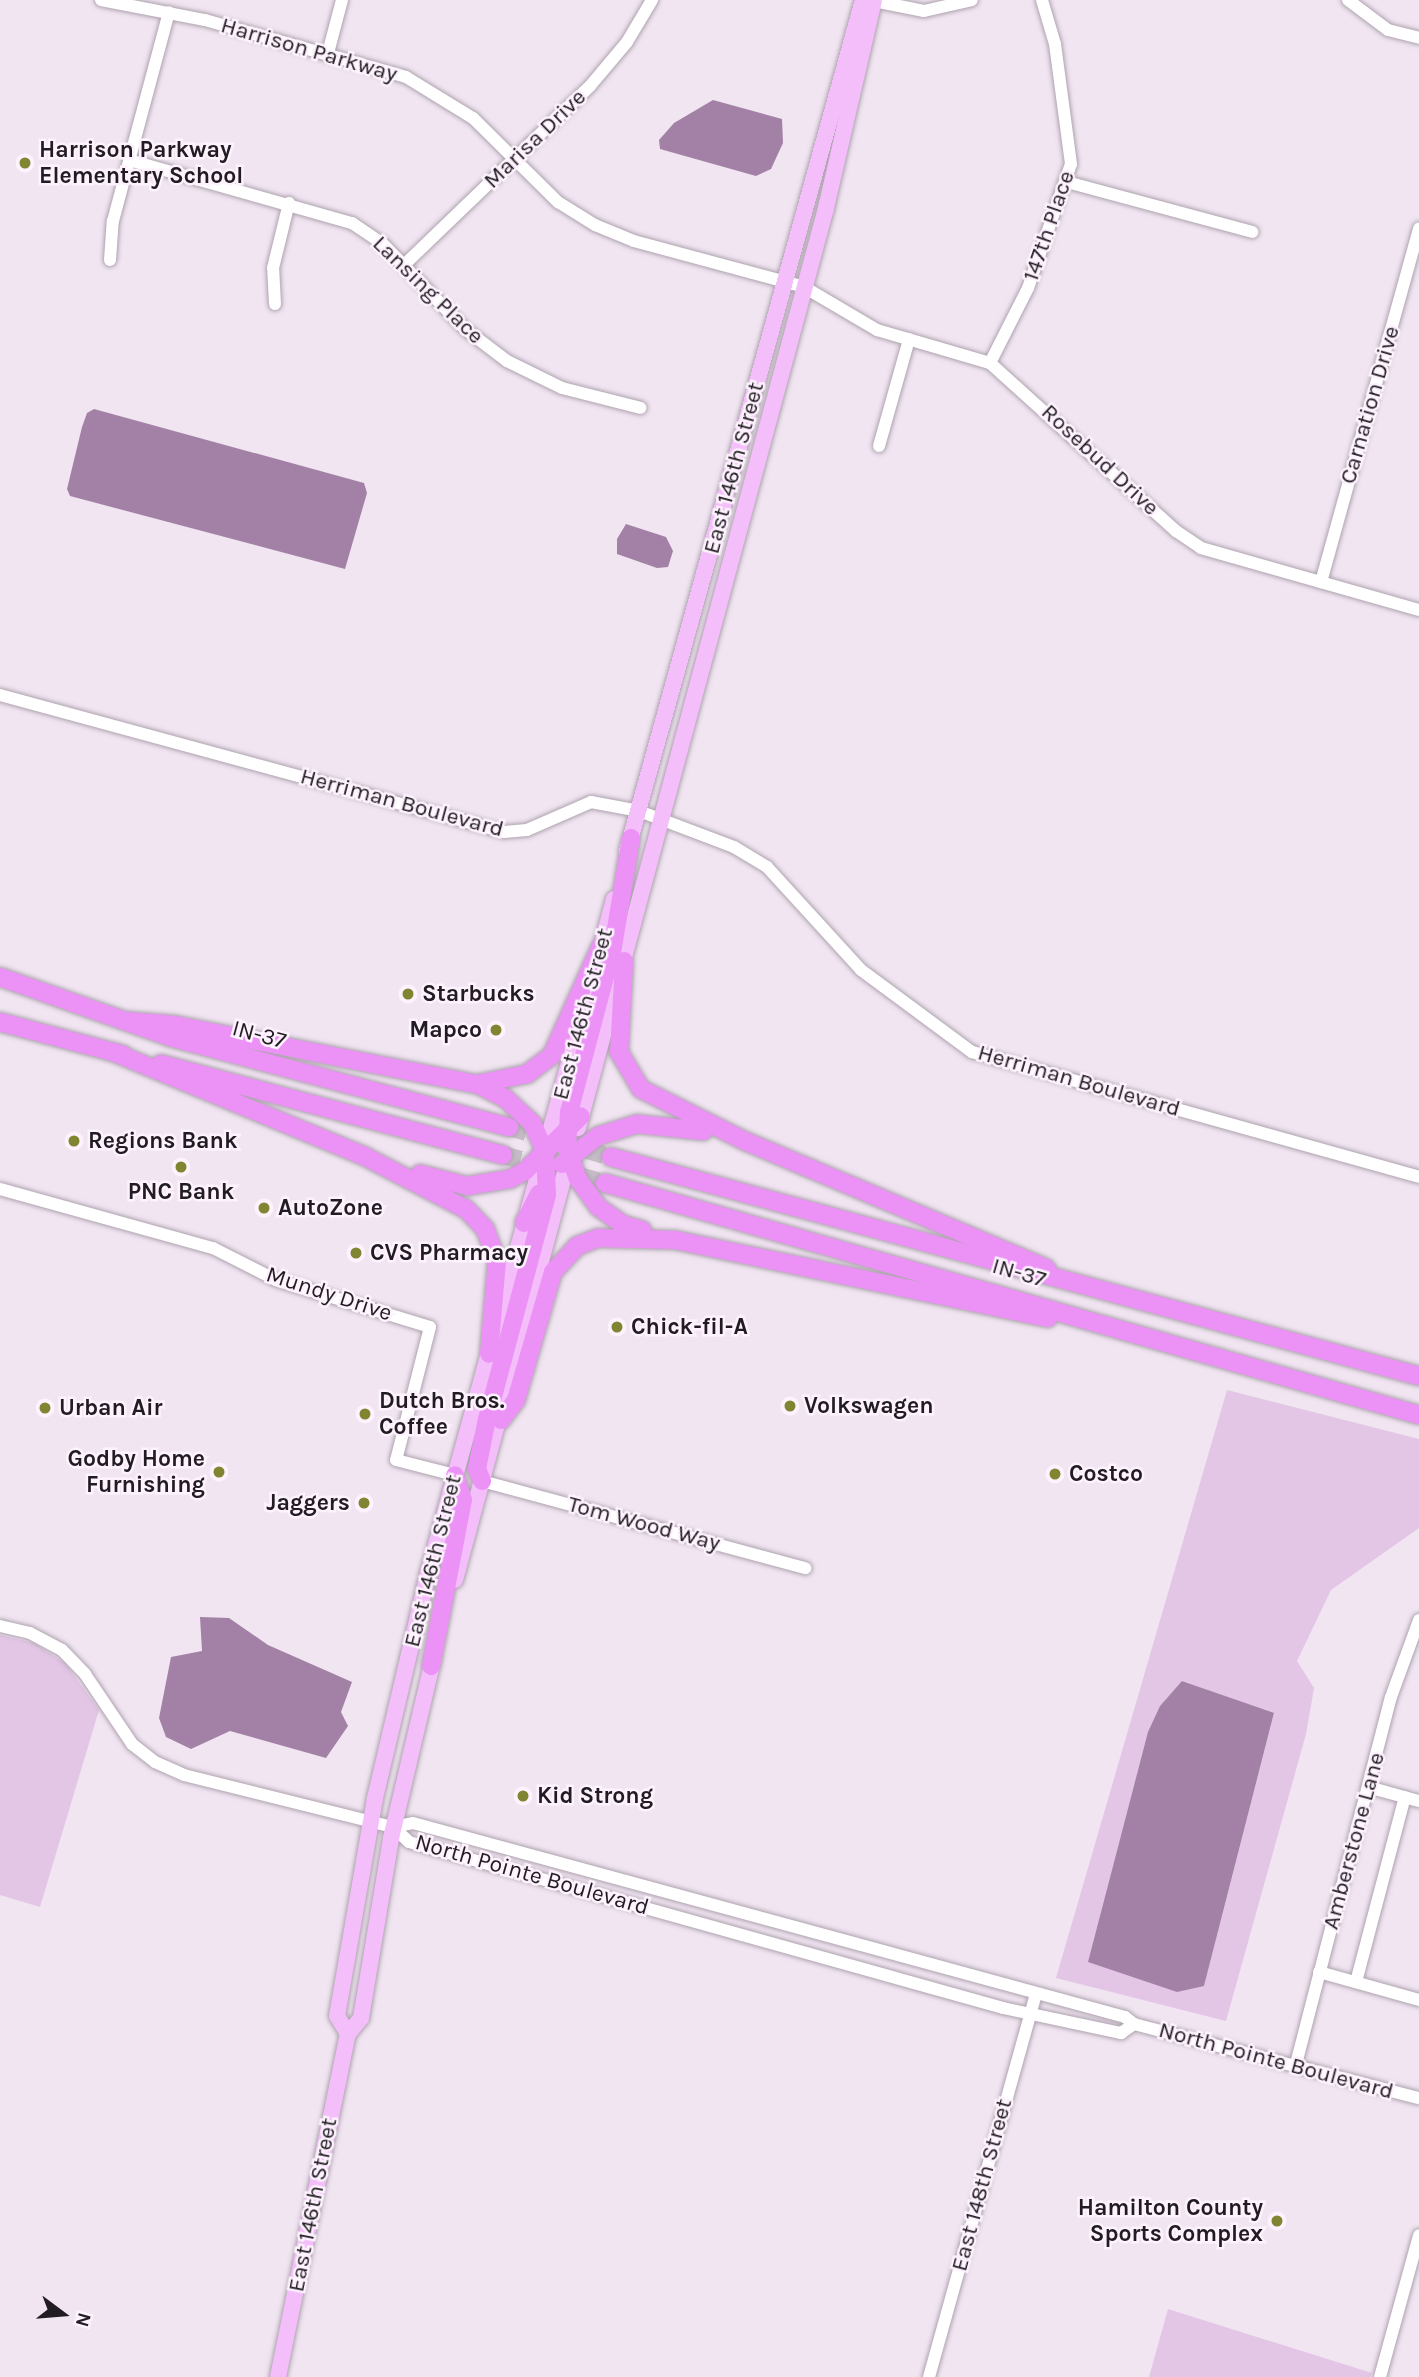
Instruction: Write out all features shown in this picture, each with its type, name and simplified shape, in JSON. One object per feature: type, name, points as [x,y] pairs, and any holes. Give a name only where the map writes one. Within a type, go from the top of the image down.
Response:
[{"type":"highway","points":[[631,838],[614,947],[569,1157],[581,1185],[609,1216],[676,1240],[1147,1339]]},
{"type":"highway","points":[[478,1084],[527,1074],[552,1055],[601,946]]},
{"type":"highway","points":[[624,961],[618,1025],[624,1067],[641,1089],[657,1101],[745,1141],[1081,1282]]},
{"type":"highway","name":"IN-37","points":[[0,977],[170,1037],[509,1127]]},
{"type":"highway","points":[[0,1021],[503,1155]]},
{"type":"highway","points":[[126,1021],[175,1025],[478,1084],[519,1108],[540,1135],[545,1151],[547,1183],[487,1419],[477,1469],[482,1480]]},
{"type":"highway","points":[[113,1052],[366,1157],[466,1209],[485,1229],[498,1275],[489,1354]]},
{"type":"highway","points":[[366,1157],[467,1186],[510,1180],[575,1123]]},
{"type":"highway","points":[[524,1223],[547,1183],[569,1157],[598,1136],[637,1124],[676,1125],[745,1141]]},
{"type":"highway","name":"IN-37","points":[[611,1157],[1034,1275],[1081,1282],[1419,1376]]},
{"type":"highway","name":"IN-37","points":[[605,1183],[1102,1322],[1147,1339],[1419,1415]]},
{"type":"highway","points":[[501,1420],[516,1400],[543,1300],[553,1272],[565,1256],[598,1238],[676,1240]]},
{"type":"highway","points":[[431,1666],[463,1500],[455,1475]]},
{"type":"main road","name":"East 146th Street","points":[[575,1123],[624,961],[852,56],[863,0]]},
{"type":"main road","name":"East 146th Street","points":[[348,2034],[337,2016],[370,1822],[455,1475],[631,838],[794,284],[865,54],[874,0]]},
{"type":"main road","name":"East 146th Street","points":[[278,2377],[348,2034],[361,2018],[393,1827],[431,1666],[501,1420],[569,1157]]},
{"type":"street","name":"Harrison Parkway","points":[[101,0],[169,12],[395,72],[440,94],[516,158],[558,202],[605,230],[794,284]]},
{"type":"street","points":[[328,53],[342,0]]},
{"type":"street","name":"Marisa Drive","points":[[404,265],[516,158],[615,57],[652,0]]},
{"type":"street","points":[[874,0],[924,10],[972,0]]},
{"type":"street","name":"147th Place","points":[[990,363],[1028,288],[1067,182],[1072,149],[1068,117],[1042,0]]},
{"type":"street","points":[[1348,0],[1388,30],[1419,38]]},
{"type":"street","points":[[110,260],[111,231],[169,12]]},
{"type":"street","name":"Lansing Place","points":[[129,160],[289,203],[352,223],[404,265],[465,329],[507,360],[562,388],[641,408]]},
{"type":"street","points":[[1067,182],[1252,232]]},
{"type":"street","points":[[275,304],[273,268],[289,203]]},
{"type":"street","name":"Carnation Drive","points":[[1321,582],[1419,228]]},
{"type":"street","name":"Rosebud Drive","points":[[794,284],[863,323],[990,363],[1189,541],[1235,560],[1419,610]]},
{"type":"street","points":[[879,446],[909,339]]},
{"type":"street","name":"Herriman Boulevard","points":[[0,695],[504,832],[527,830],[591,802],[639,811],[734,847],[767,867],[870,979],[972,1052],[1419,1177]]},
{"type":"street","name":"Mundy Drive","points":[[0,1189],[212,1248],[276,1280],[430,1327],[397,1460],[455,1475]]},
{"type":"street","name":"Tom Wood Way","points":[[482,1480],[805,1568]]},
{"type":"street","name":"Amberstone Lane","points":[[1296,2064],[1391,1697],[1419,1619]]},
{"type":"street","points":[[0,1626],[30,1633],[62,1650],[85,1674],[132,1744],[165,1768],[393,1827]]},
{"type":"street","points":[[1368,1787],[1419,1801]]},
{"type":"street","name":"Amberstone Lane","points":[[1356,1982],[1405,1797]]},
{"type":"street","name":"North Pointe Boulevard","points":[[393,1827],[413,1823],[1125,2017],[1134,2024],[1419,2098]]},
{"type":"street","name":"North Pointe Boulevard","points":[[393,1827],[409,1842],[1030,2014],[1121,2033],[1134,2024]]},
{"type":"street","points":[[1320,1972],[1419,2000]]},
{"type":"street","name":"East 148th Street","points":[[929,2377],[1035,1994]]},
{"type":"street","points":[[1380,2377],[1419,2235]]},
{"type":"shaded area","points":[[713,100],[782,119],[783,143],[771,169],[756,176],[660,149],[659,140],[674,123]]},
{"type":"shaded area","points":[[94,409],[364,483],[367,493],[345,569],[70,496],[67,489],[82,427],[87,413]]},
{"type":"shaded area","points":[[626,524],[666,537],[673,551],[668,567],[657,568],[617,554],[617,539]]},
{"type":"shaded area","points":[[1227,1390],[1419,1439],[1419,1528],[1331,1590],[1297,1661],[1314,1688],[1306,1734],[1226,2021],[1056,1978]],"holes":[[[1183,1681],[1274,1714],[1204,1986],[1160,1706]]]},
{"type":"shaded area","points":[[200,1617],[229,1618],[268,1645],[352,1682],[341,1712],[348,1726],[326,1758],[230,1731],[191,1749],[166,1737],[159,1718],[171,1657],[202,1651]]},
{"type":"shaded area","points":[[0,1635],[34,1643],[65,1663],[99,1710],[40,1907],[0,1895]]},
{"type":"shaded area","points":[[1182,1681],[1274,1713],[1204,1986],[1177,1992],[1088,1962],[1148,1732],[1160,1706]]},
{"type":"shaded area","points":[[1168,2309],[1372,2373],[1370,2377],[1149,2377]]},
{"type":"tunnel","points":[[509,1127],[611,1157]]},
{"type":"tunnel","points":[[503,1155],[605,1183]]},
{"type":"place","name":"Harrison Parkway Elementary School","points":[[25,163]]},
{"type":"place","name":"Starbucks","points":[[408,994]]},
{"type":"place","name":"Mapco","points":[[496,1030]]},
{"type":"place","name":"Regions Bank","points":[[74,1141]]},
{"type":"place","name":"PNC Bank","points":[[181,1167]]},
{"type":"place","name":"AutoZone","points":[[264,1208]]},
{"type":"place","name":"CVS Pharmacy","points":[[356,1253]]},
{"type":"place","name":"Chick-fil-A","points":[[617,1327]]},
{"type":"place","name":"Volkswagen","points":[[790,1406]]},
{"type":"place","name":"Urban Air","points":[[45,1408]]},
{"type":"place","name":"Dutch Bros. Coffee","points":[[365,1414]]},
{"type":"place","name":"Godby Home Furnishing","points":[[219,1472]]},
{"type":"place","name":"Costco","points":[[1055,1474]]},
{"type":"place","name":"Jaggers","points":[[364,1503]]},
{"type":"place","name":"Kid Strong","points":[[523,1796]]},
{"type":"place","name":"Hamilton County Sports Complex","points":[[1277,2221]]}]
